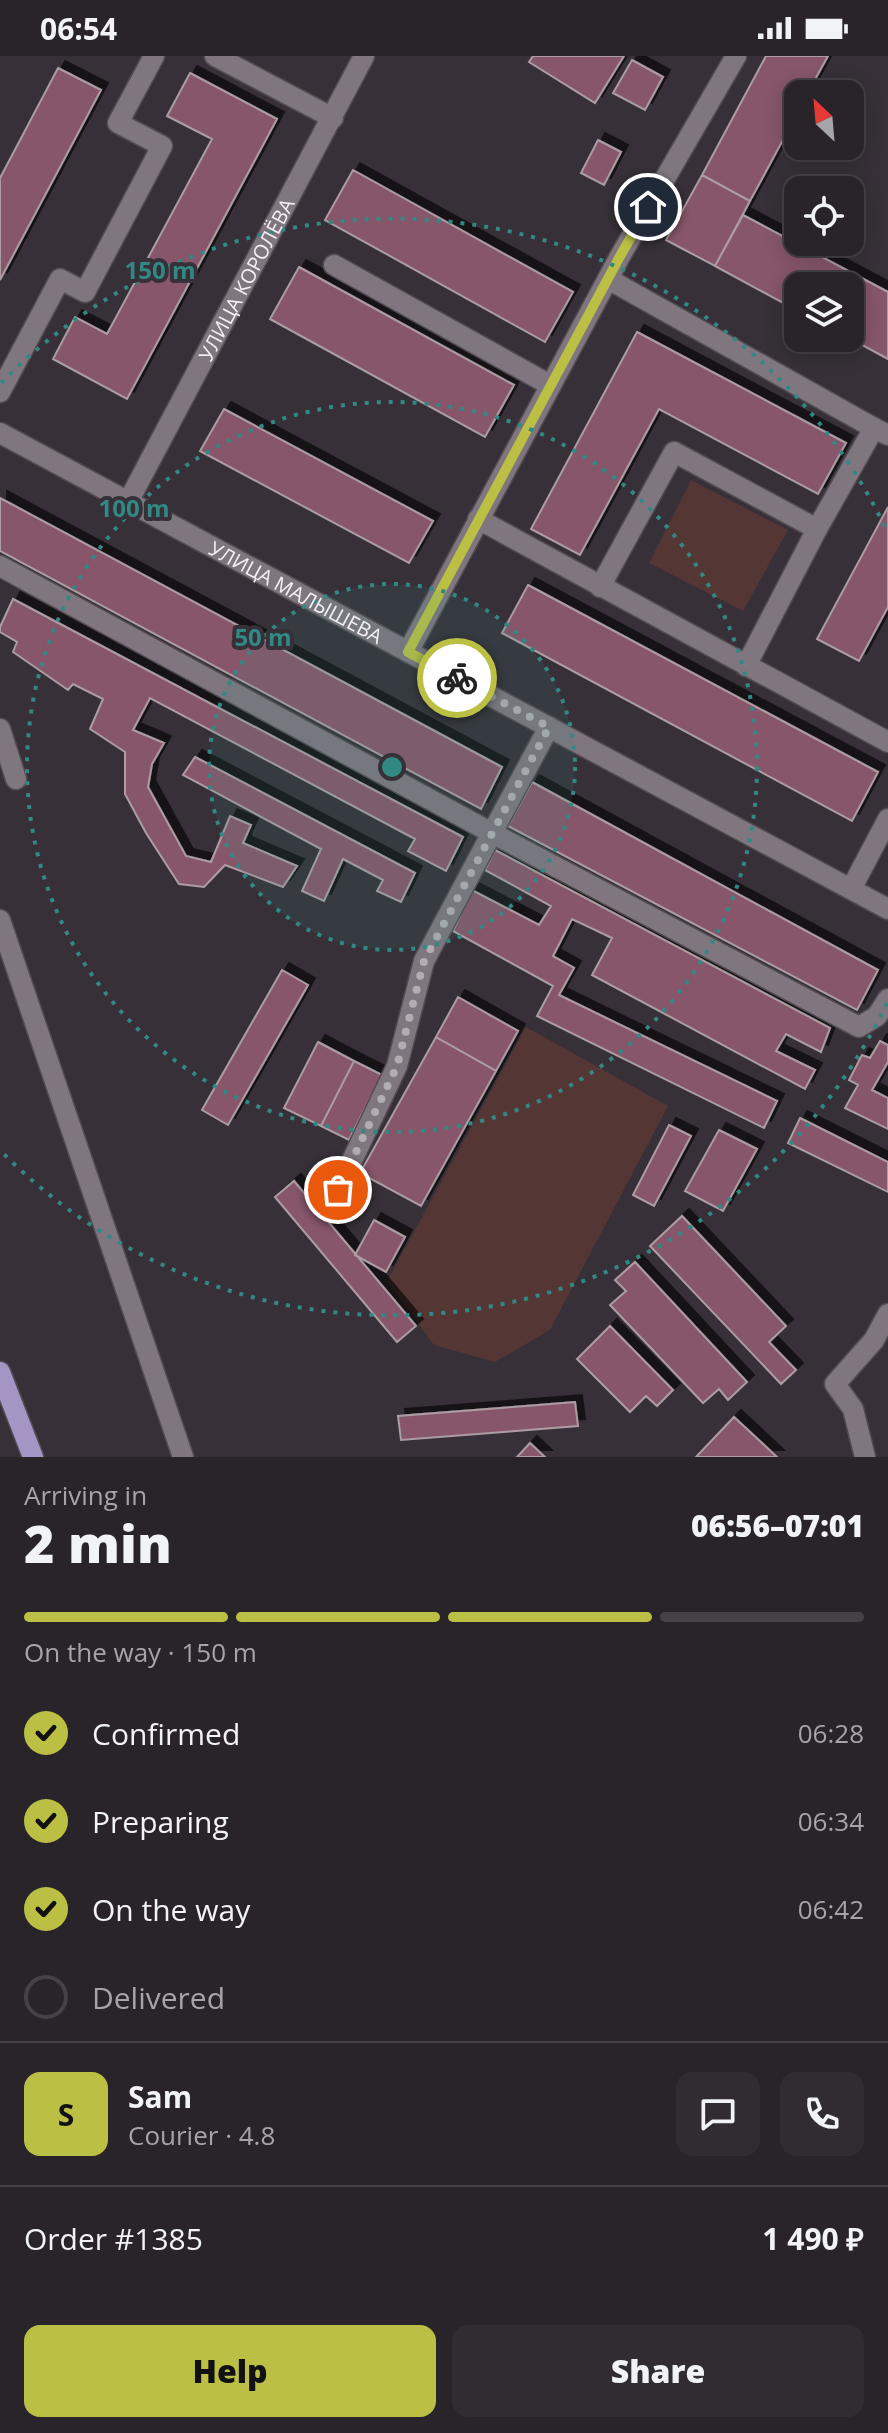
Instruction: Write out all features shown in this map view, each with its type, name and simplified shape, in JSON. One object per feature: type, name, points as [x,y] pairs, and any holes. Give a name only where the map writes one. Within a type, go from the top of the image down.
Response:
[{"type":"main road","points":[[0,1372],[33,1457]]},
{"type":"street","points":[[0,392],[60,279],[85,292],[162,146],[118,123],[154,56]]},
{"type":"street","points":[[215,56],[333,118]]},
{"type":"street","name":"УЛИЦА КОРОЛЁВА","points":[[128,502],[364,56]]},
{"type":"street","points":[[408,652],[608,279],[736,56]]},
{"type":"street","points":[[334,265],[550,385]]},
{"type":"street","points":[[608,279],[881,431],[817,529],[746,666]]},
{"type":"street","name":"УЛИЦА МАЛЫШЕВА","points":[[0,433],[888,909]]},
{"type":"street","points":[[600,587],[674,452],[817,529]]},
{"type":"street","points":[[478,519],[888,742]]},
{"type":"street","points":[[0,566],[492,833],[859,1027],[877,1016],[888,999]]},
{"type":"street","points":[[338,1190],[397,1066],[424,961],[549,727]]},
{"type":"street","points":[[0,729],[16,779]]},
{"type":"street","points":[[851,889],[888,819]]},
{"type":"street","points":[[0,920],[183,1457]]},
{"type":"street","points":[[865,1457],[853,1409],[835,1384],[874,1340],[888,1314]]},
{"type":"shaded area","points":[[691,480],[788,530],[743,611],[649,563]]},
{"type":"shaded area","points":[[526,1027],[668,1106],[550,1330],[495,1362],[434,1345],[387,1281]]},
{"type":"building","points":[[533,56],[624,56],[595,103],[529,62]]},
{"type":"building","points":[[766,56],[828,56],[815,80],[784,80],[784,138],[750,201],[702,175]]},
{"type":"building","points":[[632,60],[663,77],[645,110],[613,93]]},
{"type":"building","points":[[58,68],[101,90],[0,280],[0,178]]},
{"type":"building","points":[[190,73],[277,119],[127,399],[53,359],[75,317],[107,334],[212,139],[167,116]]},
{"type":"building","points":[[598,140],[621,152],[604,185],[581,173]]},
{"type":"building","points":[[353,170],[573,292],[545,342],[325,220]]},
{"type":"building","points":[[702,175],[750,201],[715,266],[666,240]]},
{"type":"building","points":[[743,215],[784,237],[784,256],[820,256],[850,272],[784,272],[784,303],[715,266]]},
{"type":"building","points":[[299,267],[514,385],[485,437],[270,319]]},
{"type":"building","points":[[864,279],[888,292],[888,359],[864,346]]},
{"type":"building","points":[[637,332],[846,443],[818,494],[659,409],[580,555],[531,529]]},
{"type":"building","points":[[224,409],[433,521],[409,563],[200,451]]},
{"type":"building","points":[[0,498],[502,767],[481,809],[0,551]]},
{"type":"building","points":[[888,507],[888,607],[859,661],[817,639]]},
{"type":"building","points":[[528,585],[878,772],[852,821],[502,633]]},
{"type":"building","points":[[13,599],[463,837],[446,871],[408,851],[415,839],[150,698],[133,730],[164,743],[152,764],[148,787],[186,856],[211,862],[230,816],[251,825],[243,843],[297,866],[283,887],[225,865],[204,887],[179,884],[125,794],[125,752],[90,729],[103,699],[73,684],[68,690],[13,652],[17,642],[0,632]]},
{"type":"building","points":[[195,757],[415,873],[401,902],[377,891],[383,880],[343,859],[324,901],[302,891],[321,849],[183,775]]},
{"type":"building","points":[[532,782],[878,970],[857,1010],[508,826]]},
{"type":"building","points":[[495,850],[830,1028],[821,1052],[786,1034],[776,1051],[815,1070],[805,1089],[592,975],[612,938],[572,919],[553,956],[574,968],[559,995],[777,1101],[764,1128],[537,1016],[553,986],[453,931],[472,890],[539,925],[551,906],[485,870]]},
{"type":"building","points":[[282,970],[308,985],[228,1125],[202,1110]]},
{"type":"building","points":[[458,997],[518,1031],[496,1071],[436,1037]]},
{"type":"building","points":[[436,1037],[496,1071],[421,1206],[360,1173]]},
{"type":"building","points":[[880,1041],[888,1045],[888,1062],[872,1090],[888,1098],[888,1129],[845,1108],[858,1085],[849,1080],[862,1055],[870,1058]]},
{"type":"building","points":[[318,1042],[354,1061],[321,1126],[284,1108]]},
{"type":"building","points":[[354,1061],[382,1075],[349,1140],[321,1126]]},
{"type":"building","points":[[800,1118],[888,1162],[888,1192],[788,1143]]},
{"type":"building","points":[[669,1125],[691,1136],[654,1206],[633,1195]]},
{"type":"building","points":[[719,1130],[757,1149],[723,1211],[685,1191]]},
{"type":"building","points":[[294,1181],[416,1326],[397,1342],[275,1197]]},
{"type":"building","points":[[682,1216],[786,1326],[769,1342],[796,1370],[781,1384],[650,1246]]},
{"type":"building","points":[[374,1220],[405,1237],[386,1272],[355,1255]]},
{"type":"building","points":[[635,1262],[747,1382],[728,1400],[719,1389],[703,1403],[610,1305],[626,1291],[615,1280]]},
{"type":"building","points":[[610,1326],[673,1390],[657,1406],[646,1396],[630,1412],[577,1359]]},
{"type":"building","points":[[575,1402],[578,1426],[401,1440],[398,1416]]},
{"type":"building","points":[[734,1417],[777,1457],[696,1457]]},
{"type":"building","points":[[530,1443],[545,1457],[517,1457]]},
{"type":"way so far","points":[[338,1190],[397,1066],[424,961],[549,727],[457,678]]},
{"type":"route","points":[[457,678],[408,652],[648,207]]}]
